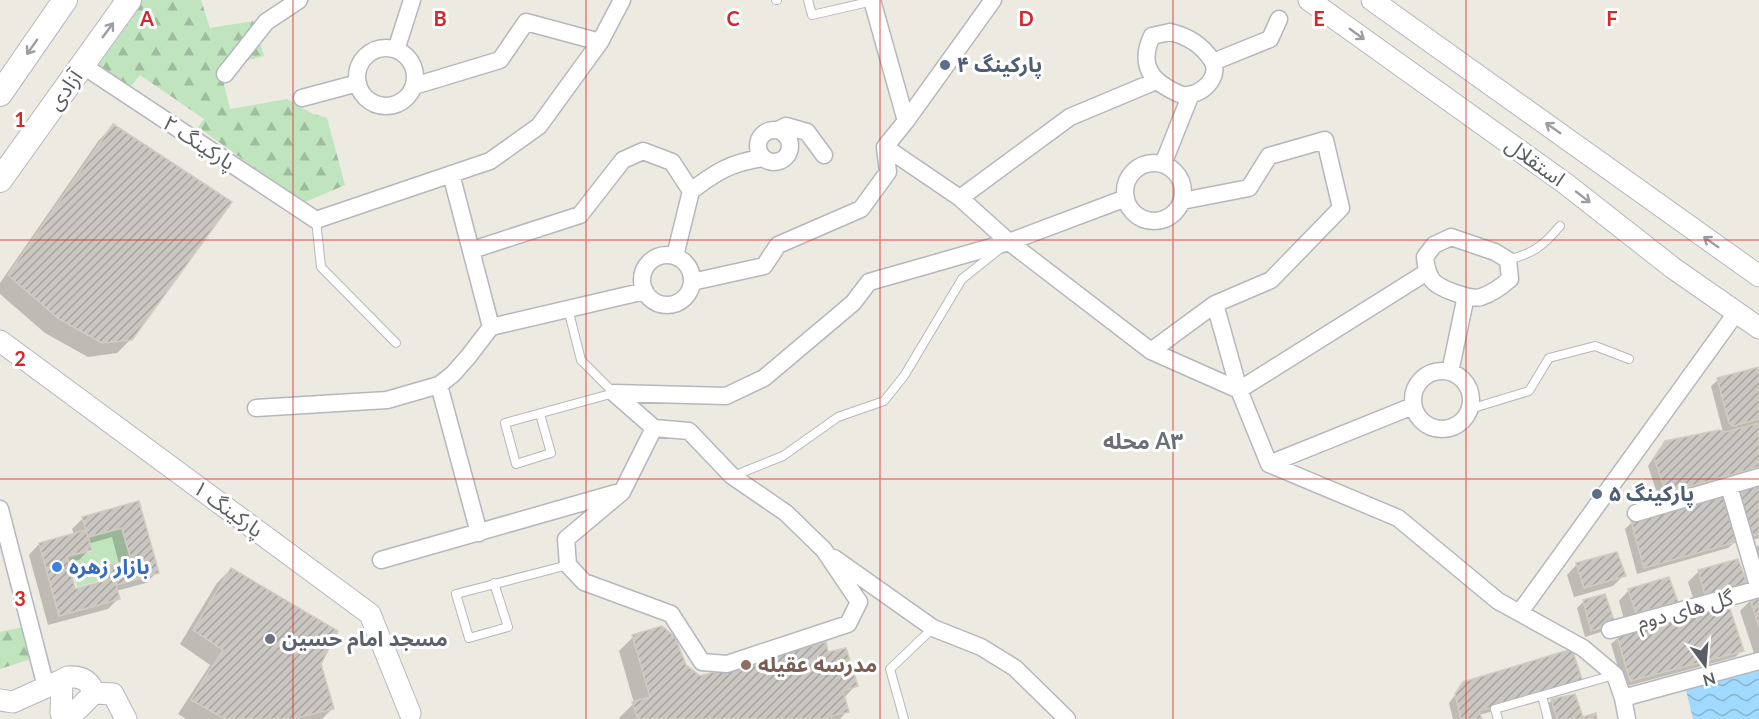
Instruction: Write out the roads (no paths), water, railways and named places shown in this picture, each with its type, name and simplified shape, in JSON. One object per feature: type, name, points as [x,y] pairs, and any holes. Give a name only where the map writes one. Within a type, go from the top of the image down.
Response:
[{"type":"main road","points":[[0,94],[65,0]]},
{"type":"main road","name":"آزادی","points":[[0,180],[129,0]]},
{"type":"street","points":[[225,74],[266,22],[299,0]]},
{"type":"street","points":[[396,50],[412,0]]},
{"type":"street","points":[[316,220],[490,161],[539,126],[600,42],[622,0]]},
{"type":"street","points":[[692,282],[764,266],[778,245],[861,209],[888,171],[885,147],[993,0]]},
{"type":"street","name":"استقلال","points":[[1309,0],[1566,184],[1672,268],[1759,328]]},
{"type":"street","name":"استقلال","points":[[1372,0],[1759,276]]},
{"type":"street","points":[[872,1],[906,121]]},
{"type":"street","points":[[1213,62],[1270,39],[1279,19]]},
{"type":"street","points":[[414,86],[500,60],[526,22],[600,42]]},
{"type":"street","points":[[1170,32],[1192,40],[1213,62],[1215,70],[1212,81],[1198,92],[1184,95],[1156,81],[1150,73],[1146,52],[1152,36],[1170,32]]},
{"type":"street","points":[[383,48],[396,50],[409,58],[414,67],[416,76],[414,86],[403,101],[385,106],[375,104],[361,92],[357,74],[360,64],[365,56],[373,51],[383,48]]},
{"type":"street","name":"پارکینگ ۲","points":[[82,65],[316,220]]},
{"type":"street","points":[[960,198],[1070,117],[1156,81]]},
{"type":"street","points":[[302,98],[358,83]]},
{"type":"street","points":[[1163,164],[1191,94]]},
{"type":"street","points":[[778,130],[790,142],[789,153],[782,161],[766,161],[757,148],[759,138],[768,131],[786,126],[807,132],[824,155]]},
{"type":"street","points":[[1151,351],[1215,304],[1271,280],[1341,208],[1325,140],[1269,156],[1249,188],[1182,201]]},
{"type":"street","points":[[885,147],[960,198],[1009,242],[1151,351],[1239,390]]},
{"type":"street","points":[[472,250],[580,216],[623,160],[642,151],[672,162],[691,190]]},
{"type":"street","points":[[675,256],[691,190],[716,172],[740,161],[762,158]]},
{"type":"street","points":[[1163,164],[1179,176],[1183,184],[1182,201],[1172,216],[1164,220],[1146,220],[1129,208],[1125,188],[1134,171],[1143,165],[1163,164]]},
{"type":"street","points":[[451,174],[491,327]]},
{"type":"street","points":[[614,393],[726,396],[764,378],[853,303],[869,282],[1009,242],[1126,198]]},
{"type":"street","points":[[1450,237],[1495,252],[1508,260],[1510,279],[1500,289],[1479,298],[1447,290],[1433,282],[1427,272],[1425,257],[1434,245],[1450,237]]},
{"type":"street","points":[[666,255],[675,256],[688,266],[692,274],[692,282],[685,298],[671,305],[663,305],[649,297],[642,283],[643,275],[651,262],[666,255]]},
{"type":"street","points":[[1239,390],[1427,272]]},
{"type":"street","points":[[256,408],[387,400],[439,385],[453,374],[491,327],[645,291]]},
{"type":"street","points":[[1450,372],[1466,296]]},
{"type":"street","points":[[1215,304],[1239,390],[1269,464],[1398,518],[1498,601],[1583,648],[1615,675],[1628,719]]},
{"type":"street","points":[[1520,612],[1737,313]]},
{"type":"street","name":"پارکینگ ۱","points":[[0,341],[370,614],[410,712]]},
{"type":"street","points":[[1440,370],[1450,372],[1466,382],[1470,391],[1470,409],[1458,424],[1450,428],[1431,427],[1417,415],[1413,406],[1416,386],[1430,373],[1440,370]]},
{"type":"street","points":[[439,385],[479,533]]},
{"type":"street","points":[[614,393],[654,428],[689,431],[732,476],[786,513],[824,550],[933,628],[981,647],[1016,668],[1067,719]]},
{"type":"street","points":[[1269,464],[1413,406]]},
{"type":"street","points":[[654,428],[622,492],[566,539],[568,565],[584,582],[671,614],[702,663],[727,664],[848,624],[859,602],[824,550]]},
{"type":"street","points":[[1636,513],[1759,477]]},
{"type":"street","points":[[1729,486],[1759,589]]},
{"type":"street","points":[[381,560],[622,492]]},
{"type":"street","points":[[0,509],[6,558],[54,684],[63,717],[70,717],[94,693],[113,694],[126,719]]},
{"type":"street","name":"گل های دوم","points":[[1610,630],[1759,589]]},
{"type":"street","points":[[1623,698],[1759,661]]},
{"type":"street","points":[[0,700],[13,702],[68,677],[87,681],[94,693]]},
{"type":"lane","points":[[808,0],[812,15],[872,1]]},
{"type":"lane","points":[[316,220],[321,267],[396,343]]},
{"type":"lane","points":[[1508,260],[1526,255],[1545,243],[1560,226]]},
{"type":"lane","points":[[732,476],[783,456],[838,417],[884,401],[904,376],[962,279],[1009,242]]},
{"type":"lane","points":[[540,414],[551,453],[516,464],[505,423],[614,393],[581,360],[568,309]]},
{"type":"lane","points":[[1470,409],[1529,391],[1549,358],[1595,346],[1629,359]]},
{"type":"lane","points":[[494,583],[508,627],[469,639],[456,594],[494,583],[568,565]]},
{"type":"lane","points":[[904,719],[890,669],[933,628]]},
{"type":"lane","points":[[1498,719],[1495,709],[1615,675]]},
{"type":"lane","points":[[1542,696],[1548,719]]},
{"type":"water","points":[[1759,669],[1759,719],[1693,719],[1686,690]]},
{"type":"place","name":"پارکینگ ۴","points":[[945,65]]},
{"type":"place","name":"پارکینگ ۵","points":[[1597,494]]},
{"type":"place","name":"بازار زهره","points":[[57,567]]},
{"type":"place","name":"مسجد امام حسین","points":[[270,639]]},
{"type":"place","name":"مدرسه عقیله","points":[[746,665]]},
{"type":"district","name":"محله A۳","points":[[1143,441]]}]
